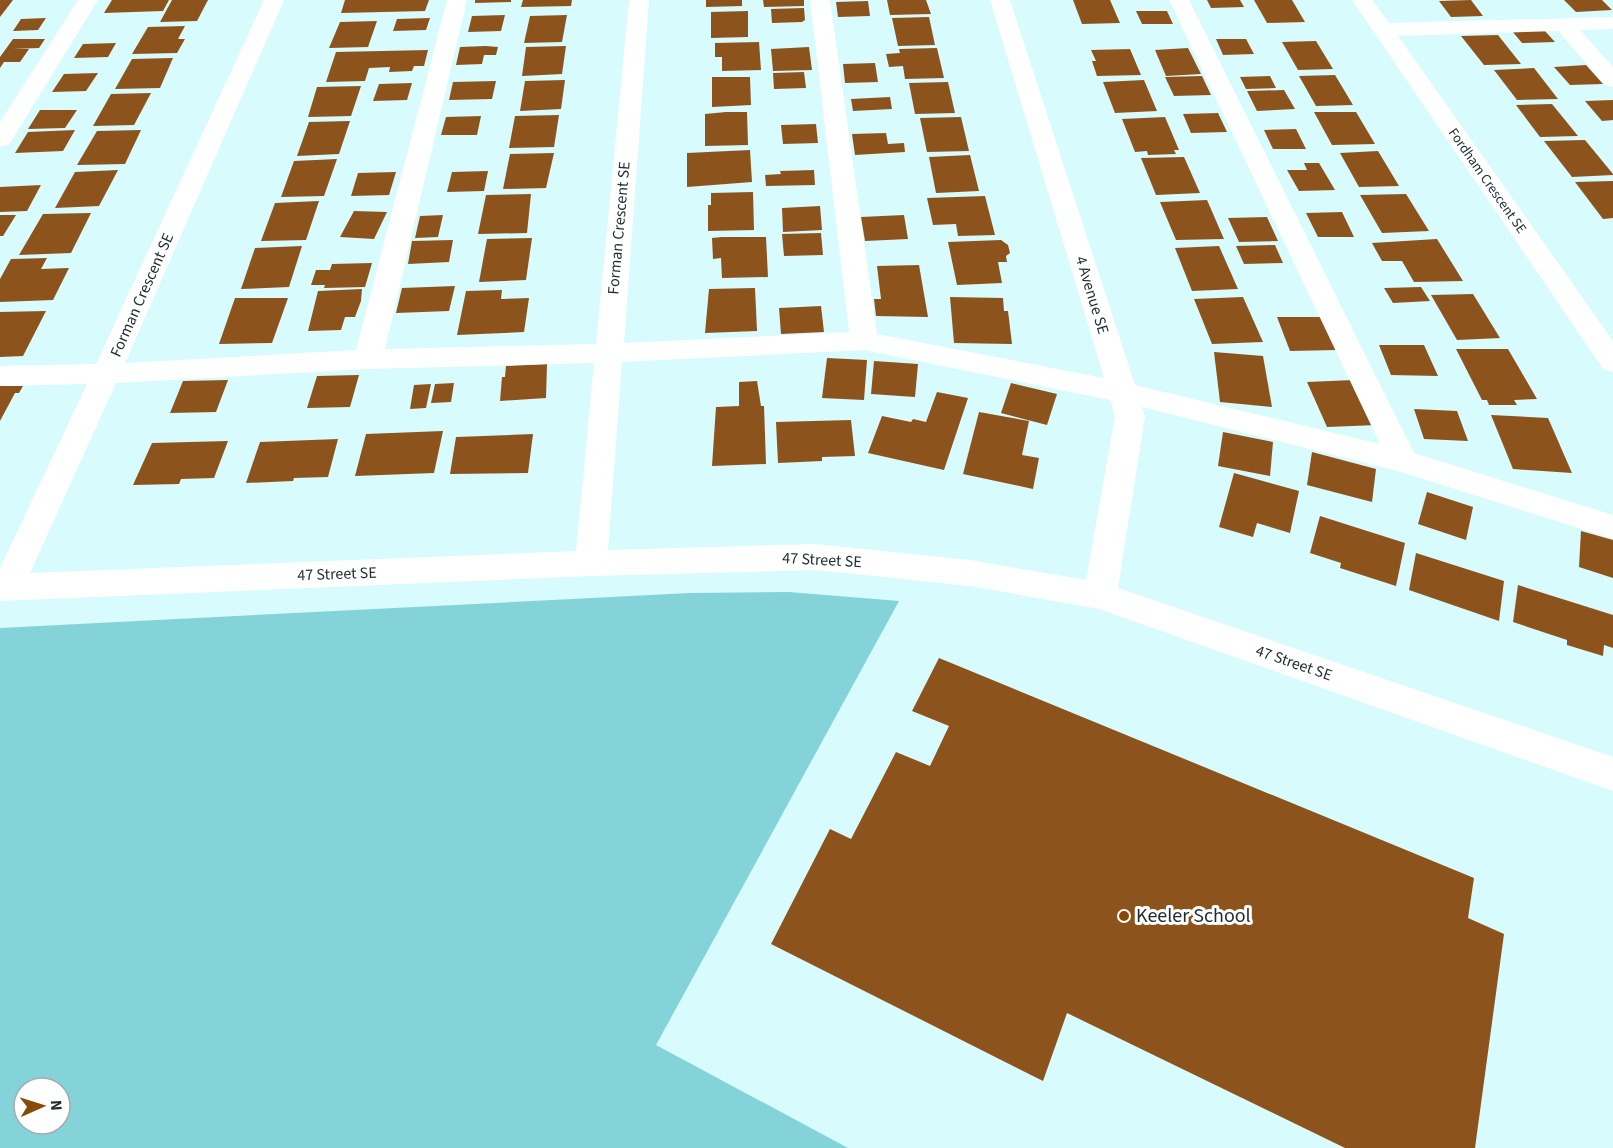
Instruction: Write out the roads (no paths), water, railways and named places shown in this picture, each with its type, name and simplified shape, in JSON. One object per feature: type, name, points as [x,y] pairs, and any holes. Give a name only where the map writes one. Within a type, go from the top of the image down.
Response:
[{"type":"street","points":[[0,140],[88,0]]},
{"type":"street","name":"Forman Crescent SE","points":[[3,588],[106,374],[274,0]]},
{"type":"street","points":[[368,359],[457,0]]},
{"type":"street","name":"Forman Crescent SE","points":[[591,563],[639,0]]},
{"type":"street","points":[[820,0],[864,341]]},
{"type":"street","name":"4 Avenue SE","points":[[1000,0],[1130,416],[1100,596]]},
{"type":"street","points":[[1179,0],[1403,461]]},
{"type":"street","name":"Fordham Crescent SE","points":[[1362,0],[1613,362]]},
{"type":"street","points":[[1383,30],[1613,23]]},
{"type":"street","points":[[1564,25],[1613,80]]},
{"type":"street","points":[[0,376],[106,374],[368,359],[608,353],[864,341],[1122,392],[1403,461],[1613,527]]},
{"type":"street","name":"47 Street SE","points":[[3,588],[591,563],[816,557],[970,573],[1100,596],[1613,774]]},
{"type":"place","name":"Keeler School","points":[[1124,916]]}]
